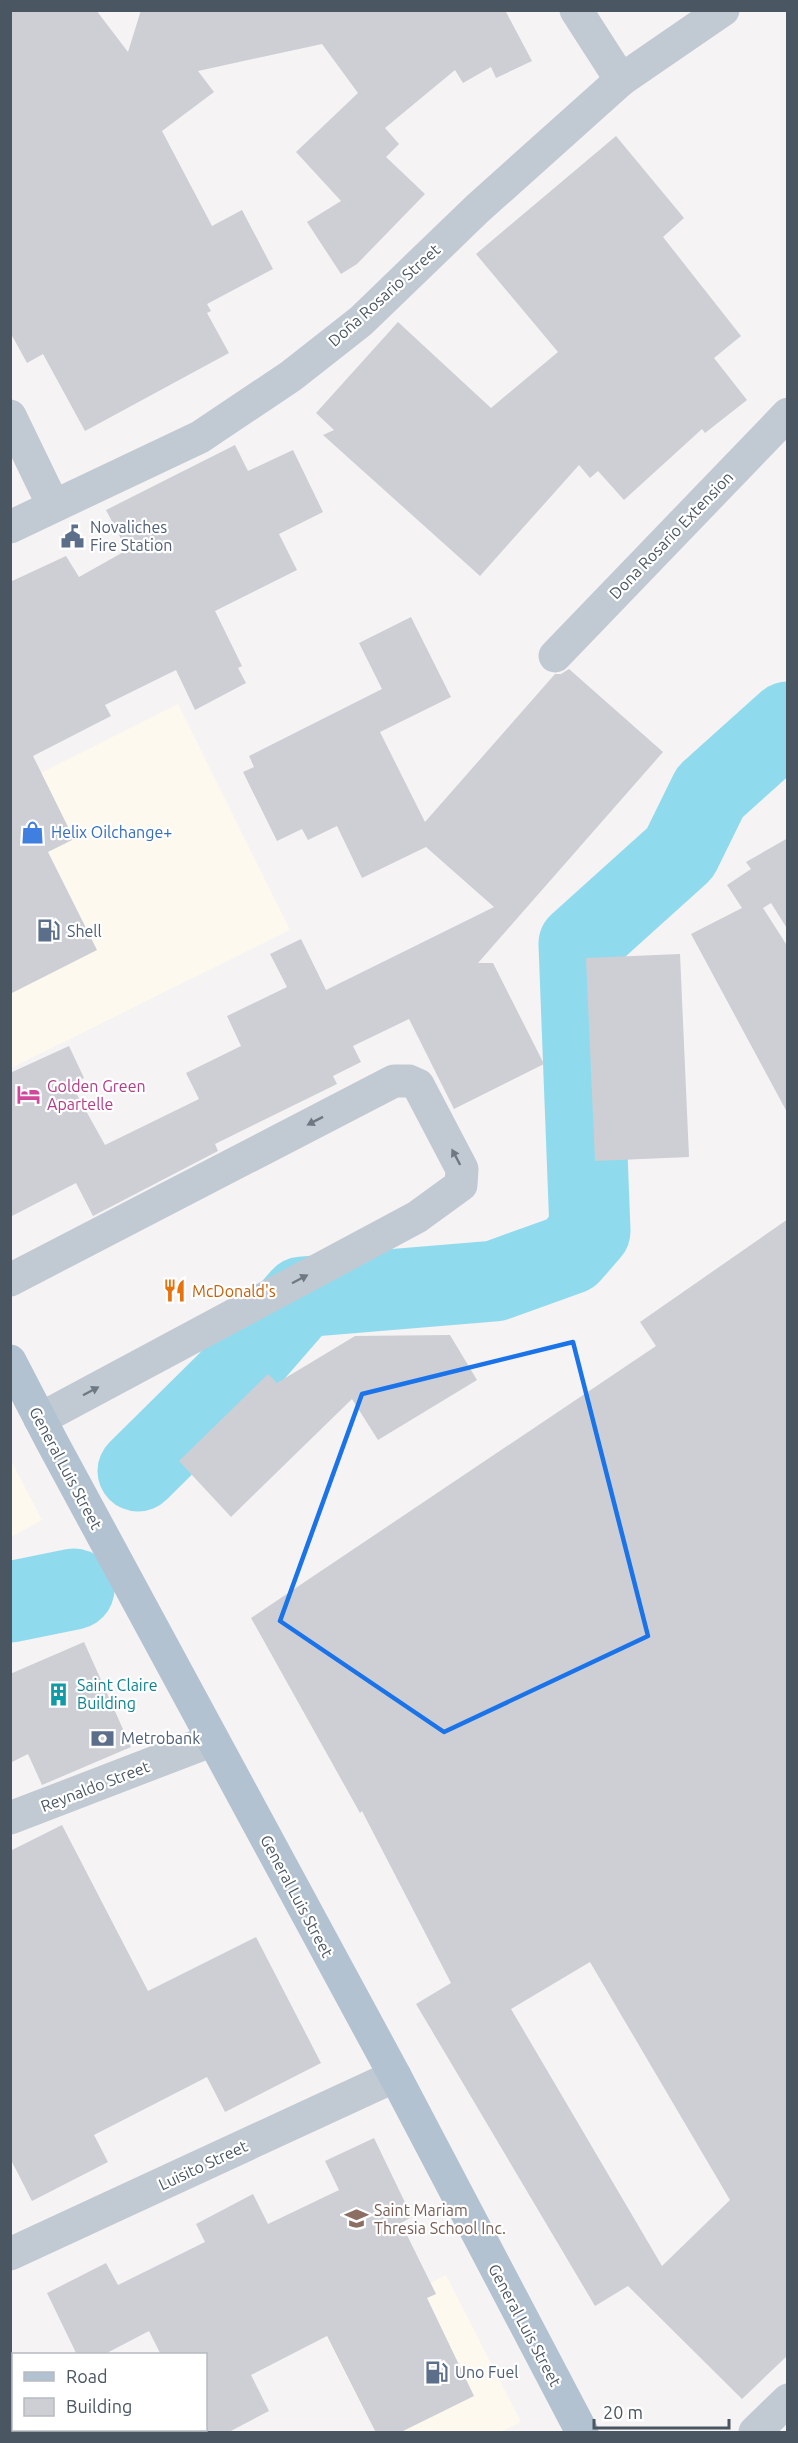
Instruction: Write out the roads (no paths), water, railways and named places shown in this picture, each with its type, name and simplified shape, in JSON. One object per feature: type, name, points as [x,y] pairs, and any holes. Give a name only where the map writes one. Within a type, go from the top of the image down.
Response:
[{"type":"main road","name":"General Luis Street","points":[[10,1361],[395,2076],[582,2433]]},
{"type":"street","points":[[576,10],[621,80]]},
{"type":"street","name":"Doña Rosario Street","points":[[10,527],[200,436],[291,376],[361,321],[477,209],[621,80],[723,10]]},
{"type":"street","name":"Dona Rosario Extension","points":[[555,656],[788,414]]},
{"type":"street","points":[[10,416],[53,505]]},
{"type":"street","points":[[10,1280],[394,1080],[409,1081],[417,1085],[462,1169],[461,1185],[417,1216],[40,1419]]},
{"type":"street","name":"Reynaldo Street","points":[[10,1818],[213,1740]]},
{"type":"street","name":"Luisito Street","points":[[10,2254],[395,2076]]},
{"type":"street","points":[[755,2433],[788,2400]]},
{"type":"waterway","points":[[138,1471],[229,1381],[302,1297],[495,1281],[570,1254],[590,1231],[579,944],[680,853],[710,792],[788,722]]},
{"type":"waterway","points":[[10,1602],[74,1589]]},
{"type":"place","name":"Novaliches Fire Station","points":[[72,536]]},
{"type":"place","name":"Helix Oilchange+","points":[[33,832]]},
{"type":"place","name":"Shell","points":[[49,931]]},
{"type":"place","name":"Golden Green Apartelle","points":[[29,1095]]},
{"type":"place","name":"McDonald's","points":[[174,1291]]},
{"type":"place","name":"Saint Claire Building","points":[[59,1694]]},
{"type":"place","name":"Metrobank","points":[[103,1738]]},
{"type":"place","name":"Saint Mariam Thresia School Inc.","points":[[356,2219]]},
{"type":"place","name":"Uno Fuel","points":[[437,2372]]}]
